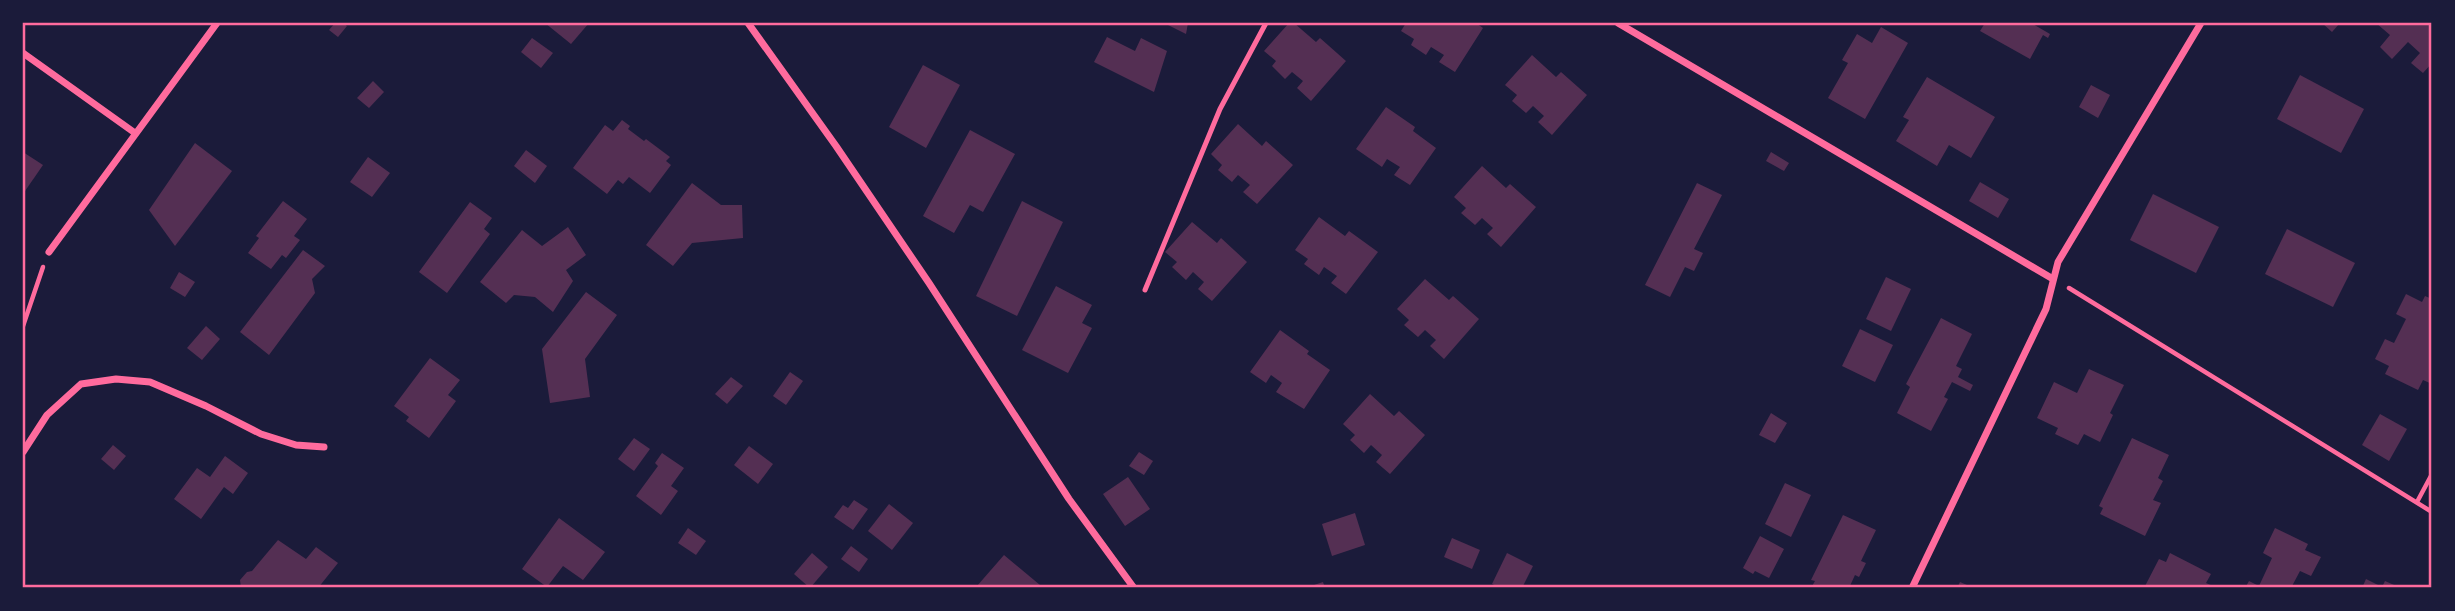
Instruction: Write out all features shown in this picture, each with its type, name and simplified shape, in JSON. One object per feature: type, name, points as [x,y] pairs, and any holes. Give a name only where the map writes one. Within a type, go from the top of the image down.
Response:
[{"type":"street","points":[[49,251],[218,23]]},
{"type":"street","points":[[748,23],[836,146],[1069,499],[1134,588]]},
{"type":"street","points":[[1618,23],[2053,279]]},
{"type":"street","points":[[1912,588],[2046,309],[2058,262],[2201,23]]},
{"type":"street","points":[[23,53],[135,133]]},
{"type":"street","points":[[23,452],[47,415],[81,384],[116,379],[150,382],[261,434],[296,445],[324,447]]},
{"type":"lane","points":[[1145,290],[1220,109],[1266,23]]},
{"type":"path","points":[[23,326],[49,251]]},
{"type":"path","points":[[2053,279],[2432,512]]},
{"type":"path","points":[[2417,502],[2432,474]]},
{"type":"building","points":[[335,23],[347,26],[338,37],[329,30]]},
{"type":"building","points":[[545,23],[589,23],[571,44]]},
{"type":"building","points":[[1164,23],[1188,23],[1186,34]]},
{"type":"building","points":[[1289,23],[1294,23],[1316,42],[1320,38],[1346,61],[1311,101],[1297,88],[1303,81],[1292,72],[1285,79],[1272,66],[1276,61],[1264,51]]},
{"type":"building","points":[[1406,23],[1476,23],[1483,28],[1455,72],[1439,62],[1444,55],[1431,47],[1426,55],[1411,45],[1414,39],[1401,31]]},
{"type":"building","points":[[1985,23],[2031,23],[2050,34],[2048,38],[2043,35],[2030,59],[1980,31]]},
{"type":"building","points":[[2322,23],[2340,23],[2332,32]]},
{"type":"building","points":[[2376,23],[2432,23],[2432,63],[2423,73],[2411,63],[2420,53],[2408,42],[2392,59],[2380,47],[2390,35]]},
{"type":"building","points":[[1881,27],[1908,43],[1865,119],[1828,98],[1848,63],[1842,60],[1857,34],[1872,43]]},
{"type":"building","points":[[1107,37],[1135,51],[1141,38],[1167,51],[1154,92],[1094,62]]},
{"type":"building","points":[[532,38],[553,53],[541,68],[521,52]]},
{"type":"building","points":[[1532,55],[1556,77],[1561,72],[1587,95],[1552,135],[1538,122],[1544,116],[1533,106],[1526,113],[1512,101],[1517,95],[1505,85]]},
{"type":"building","points":[[923,65],[960,85],[926,148],[889,127]]},
{"type":"building","points":[[2300,75],[2364,109],[2341,153],[2277,119]]},
{"type":"building","points":[[1927,77],[1995,117],[1971,158],[1949,145],[1937,166],[1896,141],[1909,120],[1903,117]]},
{"type":"building","points":[[373,81],[384,92],[369,108],[357,98]]},
{"type":"building","points":[[2091,85],[2110,95],[2098,118],[2079,107]]},
{"type":"building","points":[[1386,107],[1415,127],[1413,131],[1436,148],[1410,185],[1394,175],[1400,167],[1387,159],[1382,167],[1356,149]]},
{"type":"building","points":[[622,120],[630,126],[628,129],[670,157],[666,161],[671,165],[650,193],[629,177],[623,184],[618,180],[607,194],[573,168],[605,125],[613,131]]},
{"type":"building","points":[[1238,124],[1262,146],[1266,141],[1293,165],[1257,204],[1243,192],[1250,185],[1238,175],[1232,182],[1218,170],[1222,165],[1211,154]]},
{"type":"building","points":[[970,130],[1015,154],[983,212],[970,205],[954,233],[923,216]]},
{"type":"building","points":[[195,143],[232,171],[175,246],[149,210]]},
{"type":"building","points":[[526,150],[547,166],[535,183],[514,166]]},
{"type":"building","points":[[23,152],[43,165],[23,194]]},
{"type":"building","points":[[1771,152],[1789,163],[1784,171],[1766,161]]},
{"type":"building","points":[[368,157],[390,173],[372,197],[350,182]]},
{"type":"building","points":[[1482,166],[1506,188],[1510,184],[1536,207],[1501,247],[1487,234],[1493,228],[1482,218],[1475,225],[1461,213],[1466,208],[1454,197]]},
{"type":"building","points":[[1980,182],[2009,199],[1998,218],[1969,201]]},
{"type":"building","points":[[692,183],[721,205],[742,205],[743,238],[692,243],[673,266],[646,245]]},
{"type":"building","points":[[1697,183],[1722,195],[1694,249],[1703,253],[1694,271],[1685,267],[1670,297],[1645,285]]},
{"type":"building","points":[[2153,194],[2219,227],[2196,273],[2130,240]]},
{"type":"building","points":[[283,201],[307,219],[294,236],[300,240],[286,258],[282,255],[271,269],[248,253],[259,238],[256,236]]},
{"type":"building","points":[[1022,201],[1063,222],[1017,316],[976,296]]},
{"type":"building","points":[[470,202],[492,218],[484,229],[490,234],[447,293],[419,272]]},
{"type":"building","points":[[1319,217],[1345,236],[1349,231],[1378,252],[1346,294],[1331,283],[1337,276],[1324,267],[1319,275],[1304,264],[1308,259],[1295,250]]},
{"type":"building","points":[[1192,222],[1217,243],[1221,238],[1247,262],[1212,301],[1198,289],[1204,282],[1193,272],[1186,280],[1172,267],[1177,262],[1165,252]]},
{"type":"building","points":[[568,227],[586,255],[566,270],[573,281],[553,312],[535,297],[514,295],[506,303],[480,282],[522,230],[542,246]]},
{"type":"building","points":[[2287,229],[2355,263],[2333,307],[2265,274]]},
{"type":"building","points":[[303,250],[325,266],[312,279],[315,293],[269,355],[240,332]]},
{"type":"building","points":[[179,272],[195,282],[185,297],[170,288]]},
{"type":"building","points":[[1886,277],[1911,289],[1891,331],[1866,319]]},
{"type":"building","points":[[1425,279],[1449,300],[1453,296],[1479,319],[1444,359],[1430,346],[1436,340],[1425,330],[1418,337],[1404,325],[1409,320],[1397,309]]},
{"type":"building","points":[[1056,286],[1092,305],[1082,323],[1092,328],[1068,373],[1022,350]]},
{"type":"building","points":[[586,292],[617,315],[585,359],[590,397],[550,403],[542,349]]},
{"type":"building","points":[[2406,294],[2422,302],[2425,296],[2432,299],[2432,384],[2423,380],[2418,390],[2385,374],[2389,366],[2375,359],[2385,339],[2394,343],[2406,319],[2396,314]]},
{"type":"building","points":[[1941,318],[1972,334],[1956,366],[1962,369],[1958,377],[1973,385],[1970,391],[1952,382],[1944,397],[1948,399],[1931,431],[1897,413],[1910,387],[1906,384]]},
{"type":"building","points":[[206,326],[220,339],[202,360],[187,348]]},
{"type":"building","points":[[1860,329],[1893,345],[1875,382],[1842,366]]},
{"type":"building","points":[[1280,330],[1330,370],[1304,409],[1276,392],[1282,383],[1271,375],[1266,383],[1250,372]]},
{"type":"building","points":[[430,358],[460,380],[448,395],[456,401],[429,438],[406,421],[409,417],[394,406]]},
{"type":"building","points":[[2089,369],[2124,385],[2100,442],[2084,434],[2078,445],[2055,434],[2058,428],[2037,418],[2054,382],[2077,393]]},
{"type":"building","points":[[790,372],[803,381],[786,405],[773,396]]},
{"type":"building","points":[[731,377],[743,386],[727,404],[715,394]]},
{"type":"building","points":[[1370,394],[1394,416],[1399,411],[1425,435],[1390,474],[1376,462],[1382,455],[1371,445],[1364,453],[1350,440],[1355,435],[1343,424]]},
{"type":"building","points":[[1771,413],[1787,423],[1775,443],[1759,435]]},
{"type":"building","points":[[2380,414],[2407,429],[2389,461],[2362,445]]},
{"type":"building","points":[[634,438],[650,449],[634,471],[618,459]]},
{"type":"building","points":[[2132,438],[2169,455],[2158,478],[2163,481],[2153,500],[2161,503],[2145,536],[2100,514],[2103,508],[2099,506]]},
{"type":"building","points":[[113,445],[126,456],[114,470],[101,459]]},
{"type":"building","points":[[749,446],[773,464],[758,484],[734,465]]},
{"type":"building","points":[[1139,452],[1153,461],[1144,475],[1129,466]]},
{"type":"building","points":[[662,453],[684,468],[671,486],[678,491],[661,515],[636,496],[658,466],[655,463]]},
{"type":"building","points":[[225,456],[248,473],[233,494],[224,487],[201,519],[174,499],[197,468],[210,477]]},
{"type":"building","points":[[1128,477],[1150,509],[1125,526],[1103,494]]},
{"type":"building","points":[[1785,483],[1811,495],[1791,537],[1765,524]]},
{"type":"building","points":[[854,500],[868,509],[853,530],[834,517],[843,505],[848,508]]},
{"type":"building","points":[[889,504],[913,523],[892,550],[868,531]]},
{"type":"building","points":[[1355,513],[1365,545],[1332,556],[1322,524]]},
{"type":"building","points":[[1843,515],[1876,530],[1861,561],[1866,563],[1859,577],[1855,575],[1849,588],[1811,588],[1815,581],[1811,580]]},
{"type":"building","points":[[559,518],[605,552],[583,580],[563,566],[547,587],[522,569]]},
{"type":"building","points":[[688,528],[706,541],[696,555],[678,543]]},
{"type":"building","points":[[2275,528],[2308,544],[2305,550],[2321,557],[2311,576],[2300,571],[2291,588],[2245,588],[2249,581],[2259,586],[2272,558],[2263,553]]},
{"type":"building","points":[[1760,536],[1784,549],[1769,578],[1743,568]]},
{"type":"building","points":[[1452,538],[1480,550],[1472,569],[1444,557]]},
{"type":"building","points":[[278,540],[306,559],[316,547],[338,563],[318,588],[241,588],[240,580],[247,572],[252,571]]},
{"type":"building","points":[[851,546],[868,559],[859,572],[841,559]]},
{"type":"building","points":[[812,553],[828,567],[810,588],[794,574]]},
{"type":"building","points":[[1507,553],[1533,566],[1522,588],[1501,588],[1492,584]]},
{"type":"building","points":[[2170,553],[2211,574],[2206,583],[2213,586],[2144,588],[2159,559],[2166,562]]},
{"type":"building","points":[[1004,555],[1040,585],[1037,588],[977,586]]},
{"type":"building","points":[[2366,579],[2382,587],[2385,581],[2401,588],[2362,588]]},
{"type":"building","points":[[1323,582],[1325,588],[1305,588]]},
{"type":"building","points":[[1960,582],[1974,588],[1957,588]]}]
